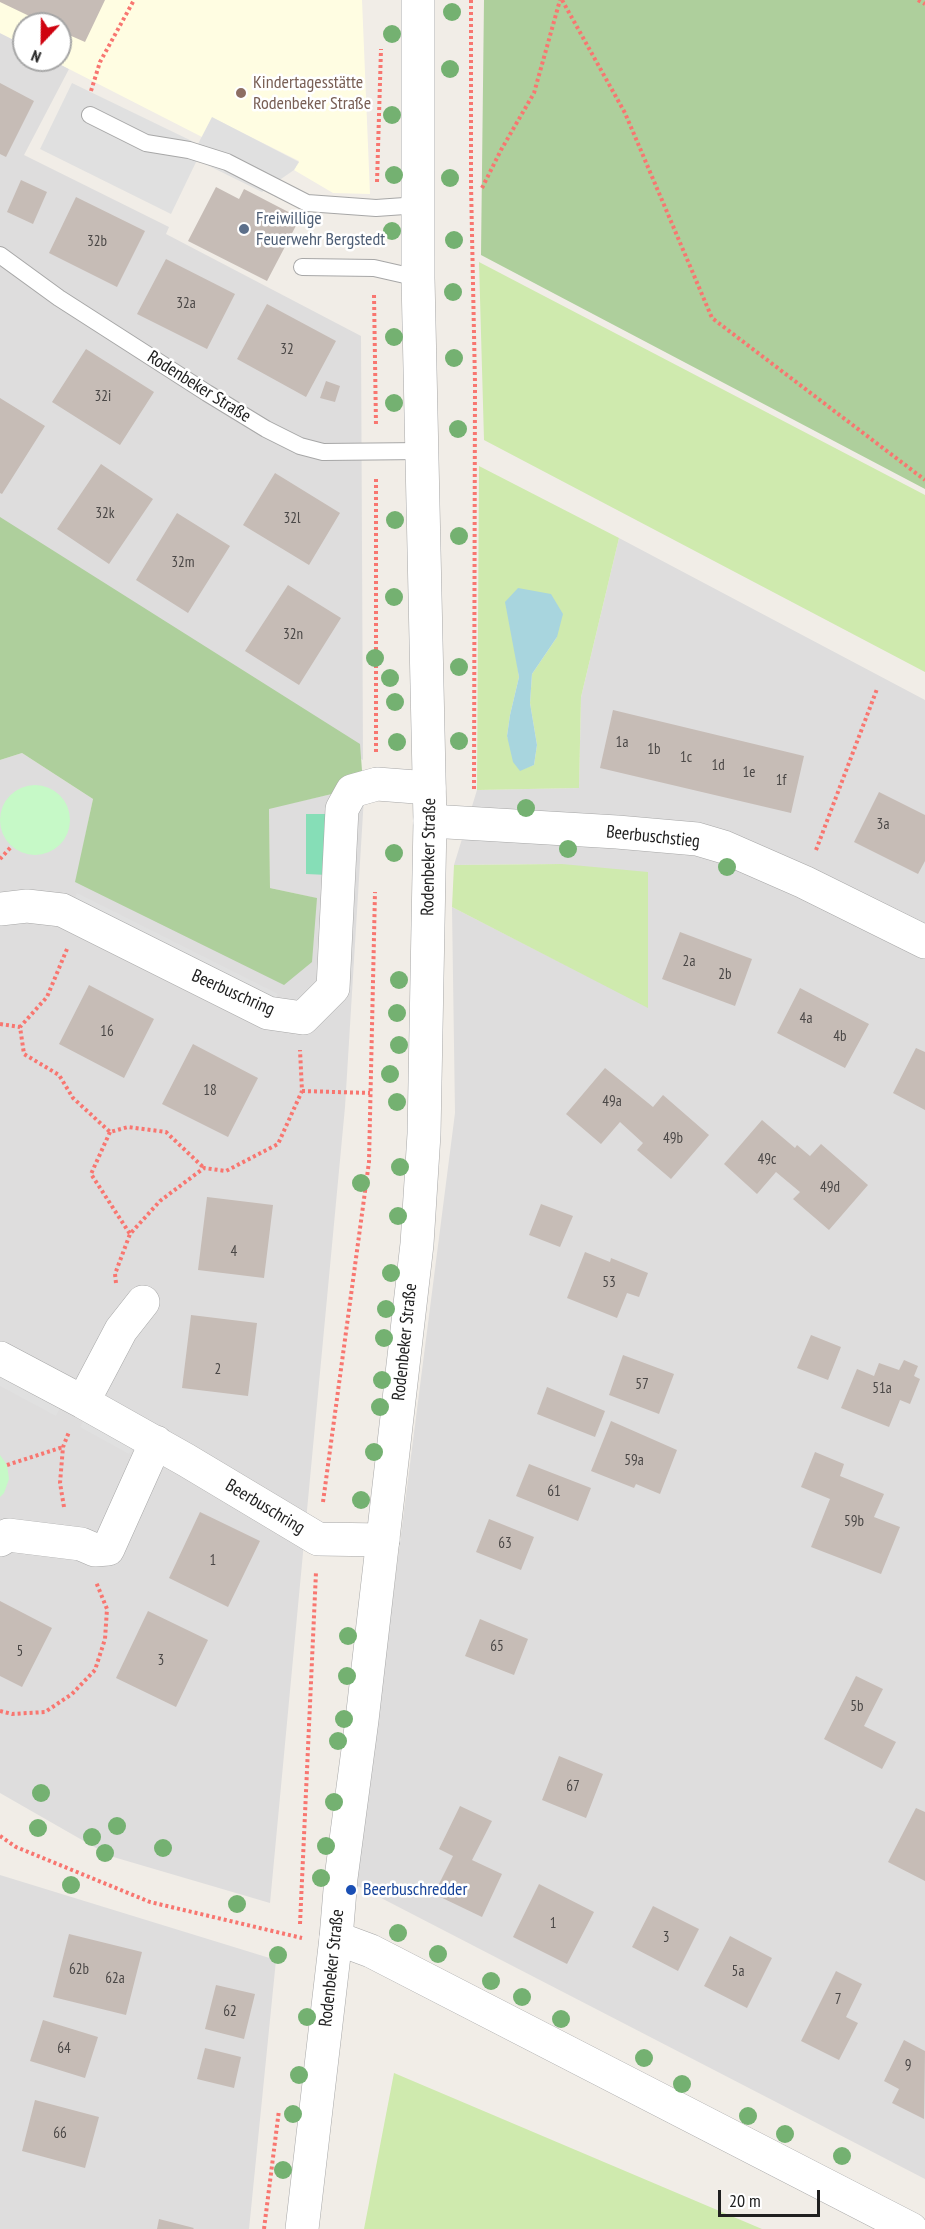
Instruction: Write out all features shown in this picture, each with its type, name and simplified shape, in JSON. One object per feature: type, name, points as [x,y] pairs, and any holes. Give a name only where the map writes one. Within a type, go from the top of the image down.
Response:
[{"type":"street","name":"Rodenbeker Straße","points":[[302,2229],[341,1878],[362,1720],[417,1244],[424,1134],[430,821],[418,278],[418,0]]},
{"type":"street","points":[[303,1018],[333,988],[342,809],[352,791],[377,784],[429,788]]},
{"type":"street","name":"Beerbuschstieg","points":[[430,821],[697,839],[724,847],[804,882],[925,942]]},
{"type":"street","name":"Beerbuschring","points":[[0,909],[27,906],[62,910],[268,1013],[303,1018]]},
{"type":"street","points":[[83,1402],[121,1330],[143,1302]]},
{"type":"street","name":"Beerbuschring","points":[[0,1358],[156,1442],[318,1539],[383,1540]]},
{"type":"street","points":[[0,1540],[8,1535],[81,1544],[95,1550],[108,1549],[156,1442]]},
{"type":"street","points":[[336,1938],[371,1951],[911,2229]]},
{"type":"lane","points":[[90,115],[146,143],[189,150],[227,162],[306,203],[376,208],[419,205]]},
{"type":"lane","name":"Rodenbeker Straße","points":[[0,255],[59,298],[207,393],[266,429],[300,446],[323,452],[422,451]]},
{"type":"lane","points":[[302,267],[374,268],[418,278]]},
{"type":"path","points":[[90,115],[87,101],[100,62],[134,0]]},
{"type":"path","points":[[471,0],[471,184],[475,383],[473,824]]},
{"type":"path","points":[[482,188],[534,93],[561,0]]},
{"type":"path","points":[[561,0],[625,113],[712,318],[925,480]]},
{"type":"path","points":[[918,0],[925,4]]},
{"type":"path","points":[[376,208],[381,46]]},
{"type":"path","points":[[374,268],[377,784]]},
{"type":"path","points":[[804,882],[877,689]]},
{"type":"path","points":[[0,859],[11,847]]},
{"type":"path","points":[[300,1938],[318,1539],[369,1162],[375,891]]},
{"type":"path","points":[[20,1027],[47,997],[69,943],[62,910]]},
{"type":"path","points":[[130,1234],[91,1174],[111,1132],[128,1127],[166,1132],[204,1168],[226,1171],[278,1144],[302,1091],[299,1024],[303,1018]]},
{"type":"path","points":[[0,1024],[20,1027]]},
{"type":"path","points":[[20,1027],[24,1054],[59,1075],[73,1098],[111,1132]]},
{"type":"path","points":[[302,1091],[370,1093]]},
{"type":"path","points":[[121,1330],[115,1274],[130,1234],[160,1201],[204,1168]]},
{"type":"path","points":[[0,1711],[12,1714],[45,1712],[72,1694],[95,1670],[105,1639],[107,1609],[81,1544],[66,1517],[60,1483],[63,1447],[83,1402]]},
{"type":"path","points":[[7,1465],[63,1447]]},
{"type":"path","points":[[0,1836],[16,1848],[150,1902],[300,1938],[336,1938]]},
{"type":"path","points":[[264,2229],[280,2101]]},
{"type":"shaded area","name":"Kindertagesstätte Rodenbeker Straße","points":[[0,0],[362,0],[370,194],[333,193],[294,170],[299,161],[213,118],[202,137],[72,70],[72,12],[12,12],[12,39],[0,33]]},
{"type":"shaded area","points":[[0,33],[12,39],[12,72],[67,72],[24,155],[169,227],[166,234],[361,336],[363,760],[0,526]]},
{"type":"shaded area","points":[[72,83],[198,144],[212,117],[299,162],[294,170],[262,192],[197,160],[171,214],[40,149]]},
{"type":"shaded area","points":[[619,538],[925,700],[925,2179],[356,1885],[455,1113],[452,907],[648,1007],[562,864],[454,865],[477,790],[579,788],[581,697]]},
{"type":"shaded area","points":[[22,753],[93,799],[76,882],[316,898],[270,888],[269,808],[336,793],[364,797],[345,1107],[270,1903],[110,1856],[0,1793],[0,760]]},
{"type":"shaded area","points":[[77,893],[278,994],[268,1013],[68,912]]},
{"type":"shaded area","points":[[0,1358],[67,1394],[56,1416],[0,1386]]},
{"type":"shaded area","points":[[91,1407],[141,1435],[129,1454],[80,1427]]},
{"type":"shaded area","points":[[0,1875],[276,1960],[249,2229],[0,2229]]},
{"type":"green space","points":[[484,0],[925,0],[925,489],[481,255]]},
{"type":"green space","points":[[479,262],[925,495],[925,672],[484,440]]},
{"type":"green space","points":[[479,466],[619,538],[581,697],[579,788],[477,790]],"holes":[[[557,637],[532,674],[530,703],[537,745],[534,765],[520,770],[507,736],[519,677],[515,649]]]},
{"type":"green space","points":[[0,517],[360,744],[364,797],[336,793],[269,809],[270,888],[317,898],[312,962],[284,985],[75,882],[93,799],[22,753],[0,760]]},
{"type":"green space","points":[[28,785],[42,785],[55,790],[65,800],[70,820],[65,840],[55,850],[42,855],[28,855],[15,850],[5,840],[0,827],[0,813],[5,800],[15,790]]},
{"type":"green space","points":[[306,814],[328,814],[328,875],[306,874]]},
{"type":"green space","points":[[562,864],[648,872],[648,1008],[452,907],[454,865]]},
{"type":"green space","points":[[0,1455],[7,1465],[9,1479],[0,1497]]},
{"type":"green space","points":[[394,2073],[762,2229],[364,2229]]},
{"type":"water","points":[[518,588],[551,594],[563,614],[557,637],[532,674],[530,703],[537,745],[534,765],[520,771],[513,762],[507,736],[519,677],[505,602]]},
{"type":"building","points":[[0,0],[105,0],[85,42],[72,36],[72,12],[21,12]]},
{"type":"building","points":[[0,83],[34,101],[6,157],[0,154]]},
{"type":"building","points":[[21,180],[47,192],[33,224],[7,212]]},
{"type":"building","name":"Freiwillige Feuerwehr Bergstedt","points":[[216,187],[239,199],[244,189],[300,218],[267,281],[188,241]]},
{"type":"building","points":[[76,197],[145,231],[117,287],[49,253]]},
{"type":"building","points":[[166,259],[235,294],[207,349],[137,314]]},
{"type":"building","points":[[267,304],[336,341],[306,397],[237,359]]},
{"type":"building","points":[[86,349],[154,392],[120,445],[52,402]]},
{"type":"building","points":[[326,381],[340,386],[335,402],[320,398]]},
{"type":"building","points":[[0,398],[45,426],[2,494],[0,493]]},
{"type":"building","points":[[101,464],[153,499],[109,564],[57,529]]},
{"type":"building","points":[[275,473],[340,513],[309,565],[243,525]]},
{"type":"building","points":[[177,513],[230,546],[188,613],[136,580]]},
{"type":"building","points":[[288,585],[341,618],[299,685],[245,651]]},
{"type":"building","points":[[613,710],[804,756],[791,813],[600,768]]},
{"type":"building","points":[[879,792],[925,815],[925,861],[918,874],[854,842]]},
{"type":"building","points":[[680,932],[752,959],[735,1006],[662,979]]},
{"type":"building","points":[[89,985],[154,1019],[124,1078],[59,1044]]},
{"type":"building","points":[[800,988],[869,1024],[845,1068],[777,1033]]},
{"type":"building","points":[[193,1044],[258,1078],[228,1137],[162,1104]]},
{"type":"building","points":[[916,1048],[925,1052],[925,1110],[893,1093]]},
{"type":"building","points":[[605,1068],[653,1107],[663,1095],[709,1135],[671,1179],[637,1150],[643,1143],[620,1122],[601,1144],[566,1114]]},
{"type":"building","points":[[762,1120],[795,1148],[797,1145],[810,1156],[821,1144],[868,1185],[829,1230],[793,1199],[800,1192],[776,1172],[757,1194],[724,1164]]},
{"type":"building","points":[[207,1197],[273,1205],[264,1278],[198,1270]]},
{"type":"building","points":[[541,1204],[573,1216],[560,1247],[529,1235]]},
{"type":"building","points":[[585,1252],[610,1262],[611,1258],[648,1273],[639,1297],[627,1293],[617,1318],[567,1298]]},
{"type":"building","points":[[191,1315],[257,1323],[248,1396],[182,1388]]},
{"type":"building","points":[[811,1335],[841,1347],[828,1380],[797,1368]]},
{"type":"building","points":[[623,1355],[674,1374],[659,1414],[609,1395]]},
{"type":"building","points":[[904,1360],[918,1366],[914,1376],[920,1379],[910,1404],[900,1400],[889,1427],[841,1408],[857,1369],[874,1376],[879,1363],[899,1370]]},
{"type":"building","points":[[547,1387],[605,1411],[595,1437],[537,1414]]},
{"type":"building","points":[[611,1421],[677,1450],[660,1494],[636,1484],[634,1488],[591,1471]]},
{"type":"building","points":[[815,1452],[844,1464],[840,1476],[884,1494],[874,1517],[900,1527],[881,1574],[811,1547],[830,1499],[801,1487]]},
{"type":"building","points":[[529,1464],[591,1488],[578,1521],[516,1496]]},
{"type":"building","points":[[200,1512],[260,1541],[228,1607],[169,1578]]},
{"type":"building","points":[[489,1519],[534,1537],[521,1570],[476,1552]]},
{"type":"building","points":[[0,1601],[52,1628],[22,1687],[0,1676]]},
{"type":"building","points":[[148,1611],[208,1640],[176,1707],[116,1678]]},
{"type":"building","points":[[480,1619],[528,1639],[514,1675],[465,1656]]},
{"type":"building","points":[[856,1676],[883,1689],[864,1726],[896,1742],[882,1769],[824,1739]]},
{"type":"building","points":[[559,1756],[603,1774],[586,1818],[542,1800]]},
{"type":"building","points":[[460,1806],[492,1821],[472,1860],[502,1874],[482,1917],[434,1894],[453,1856],[439,1849]]},
{"type":"building","points":[[916,1808],[925,1812],[925,1881],[888,1862]]},
{"type":"building","points":[[539,1884],[594,1912],[567,1964],[513,1937]]},
{"type":"building","points":[[653,1906],[699,1929],[678,1971],[632,1947]]},
{"type":"building","points":[[69,1934],[142,1952],[126,2015],[53,1997]]},
{"type":"building","points":[[730,1936],[772,1958],[747,2008],[704,1986]]},
{"type":"building","points":[[836,1971],[862,1984],[846,2017],[858,2023],[839,2060],[801,2041]]},
{"type":"building","points":[[216,1985],[255,1994],[244,2039],[205,2029]]},
{"type":"building","points":[[43,2020],[98,2037],[85,2078],[30,2061]]},
{"type":"building","points":[[904,2040],[925,2051],[924,2119],[892,2103],[899,2089],[884,2081]]},
{"type":"building","points":[[205,2048],[241,2057],[234,2088],[197,2079]]},
{"type":"building","points":[[35,2100],[99,2117],[85,2168],[22,2151]]},
{"type":"building","points":[[159,2219],[194,2228],[157,2229]]},
{"type":"place","name":"Kindertagesstätte Rodenbeker Straße","points":[[241,93]]},
{"type":"place","name":"Freiwillige Feuerwehr Bergstedt","points":[[244,229]]},
{"type":"place","name":"Beerbuschredder","points":[[351,1890]]}]
